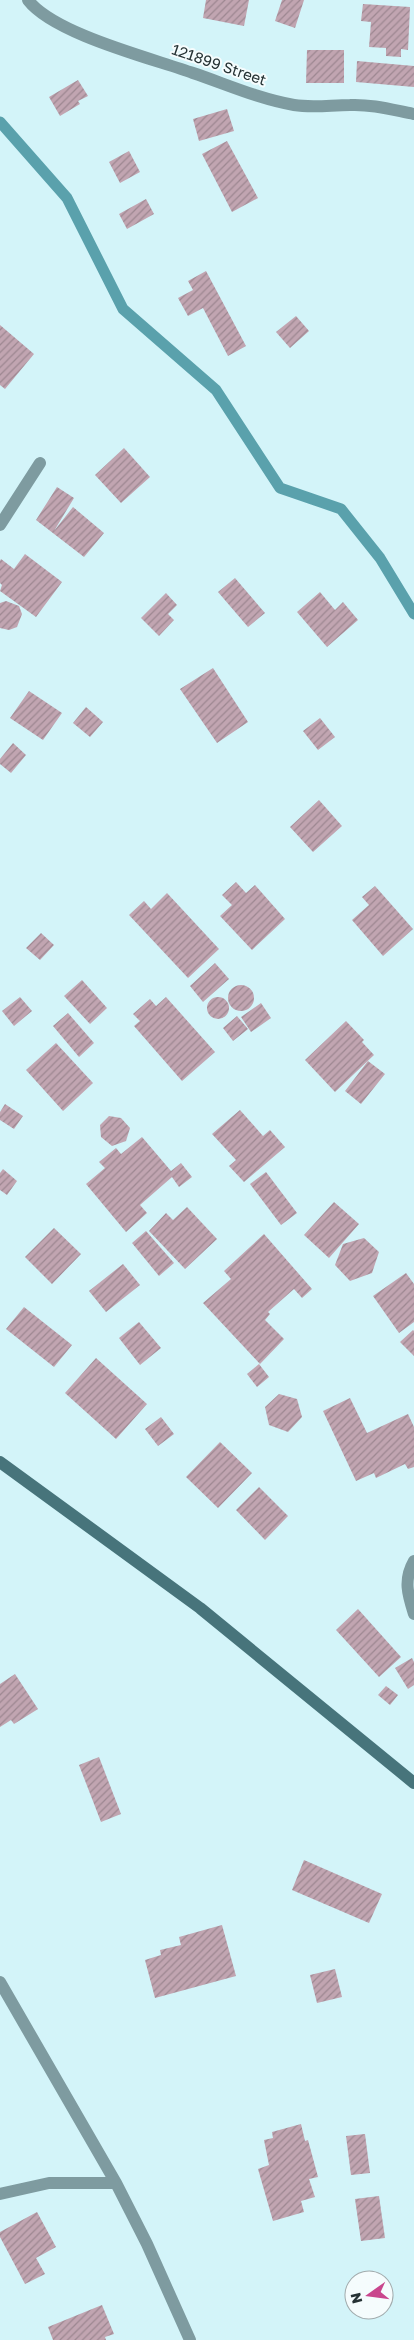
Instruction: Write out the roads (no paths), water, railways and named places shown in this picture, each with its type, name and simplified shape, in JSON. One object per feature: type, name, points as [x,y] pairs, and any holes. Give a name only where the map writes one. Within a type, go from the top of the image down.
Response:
[{"type":"main road","points":[[0,1462],[200,1608],[414,1784]]},
{"type":"street","name":"121899 Street","points":[[28,0],[55,22],[93,39],[272,100],[317,107],[352,104],[414,114]]},
{"type":"street","points":[[0,525],[40,463]]},
{"type":"street","points":[[414,1561],[407,1577],[407,1590],[414,1614]]},
{"type":"street","points":[[0,1982],[116,2183],[147,2244],[190,2340]]},
{"type":"street","points":[[0,2194],[49,2183],[116,2183]]},
{"type":"waterway","points":[[0,122],[67,198],[123,309],[216,390],[280,488],[341,509],[380,558],[414,614]]}]
